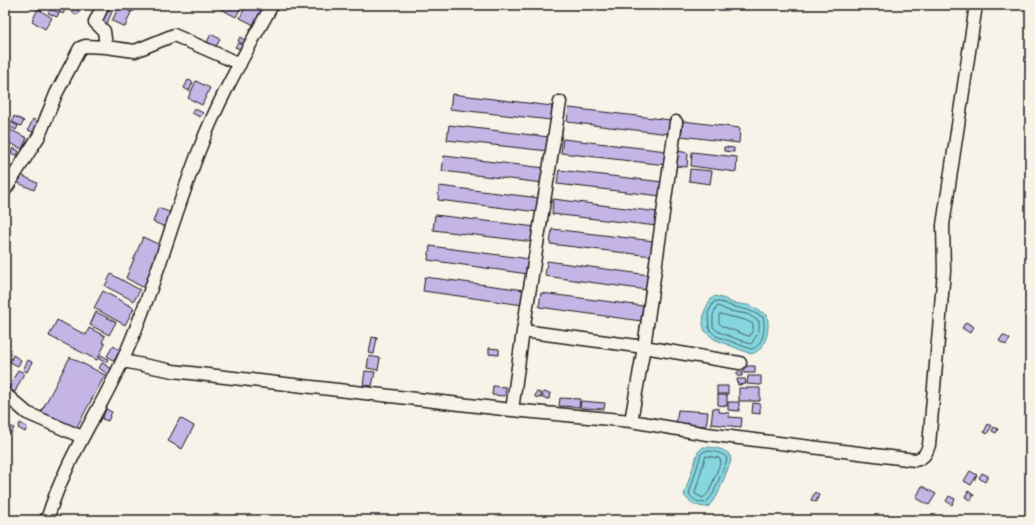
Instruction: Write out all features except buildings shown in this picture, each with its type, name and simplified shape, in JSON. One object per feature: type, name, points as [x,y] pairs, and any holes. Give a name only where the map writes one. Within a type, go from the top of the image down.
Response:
[{"type":"street","points":[[103,5],[95,22],[104,31],[106,47]]},
{"type":"street","points":[[48,520],[57,489],[82,437],[123,361],[200,148],[220,99],[272,5]]},
{"type":"street","points":[[123,361],[173,372],[512,410],[631,421],[707,434],[915,460],[922,458],[926,454],[929,445],[944,271],[943,225],[976,5]]},
{"type":"street","points":[[5,190],[39,136],[56,94],[80,48],[86,46],[106,47],[135,51],[174,35],[240,64]]},
{"type":"street","points":[[512,410],[560,102]]},
{"type":"street","points":[[631,421],[644,347],[676,122]]},
{"type":"street","points":[[524,331],[644,347],[740,363]]},
{"type":"street","points":[[5,394],[27,413],[82,437]]},
{"type":"water","points":[[715,296],[732,303],[748,305],[767,315],[768,326],[766,338],[761,348],[751,354],[714,339],[705,331],[703,325],[704,312],[710,300]]},
{"type":"water","points":[[703,447],[721,449],[730,455],[731,461],[717,496],[708,507],[694,504],[684,495],[698,452]]}]
